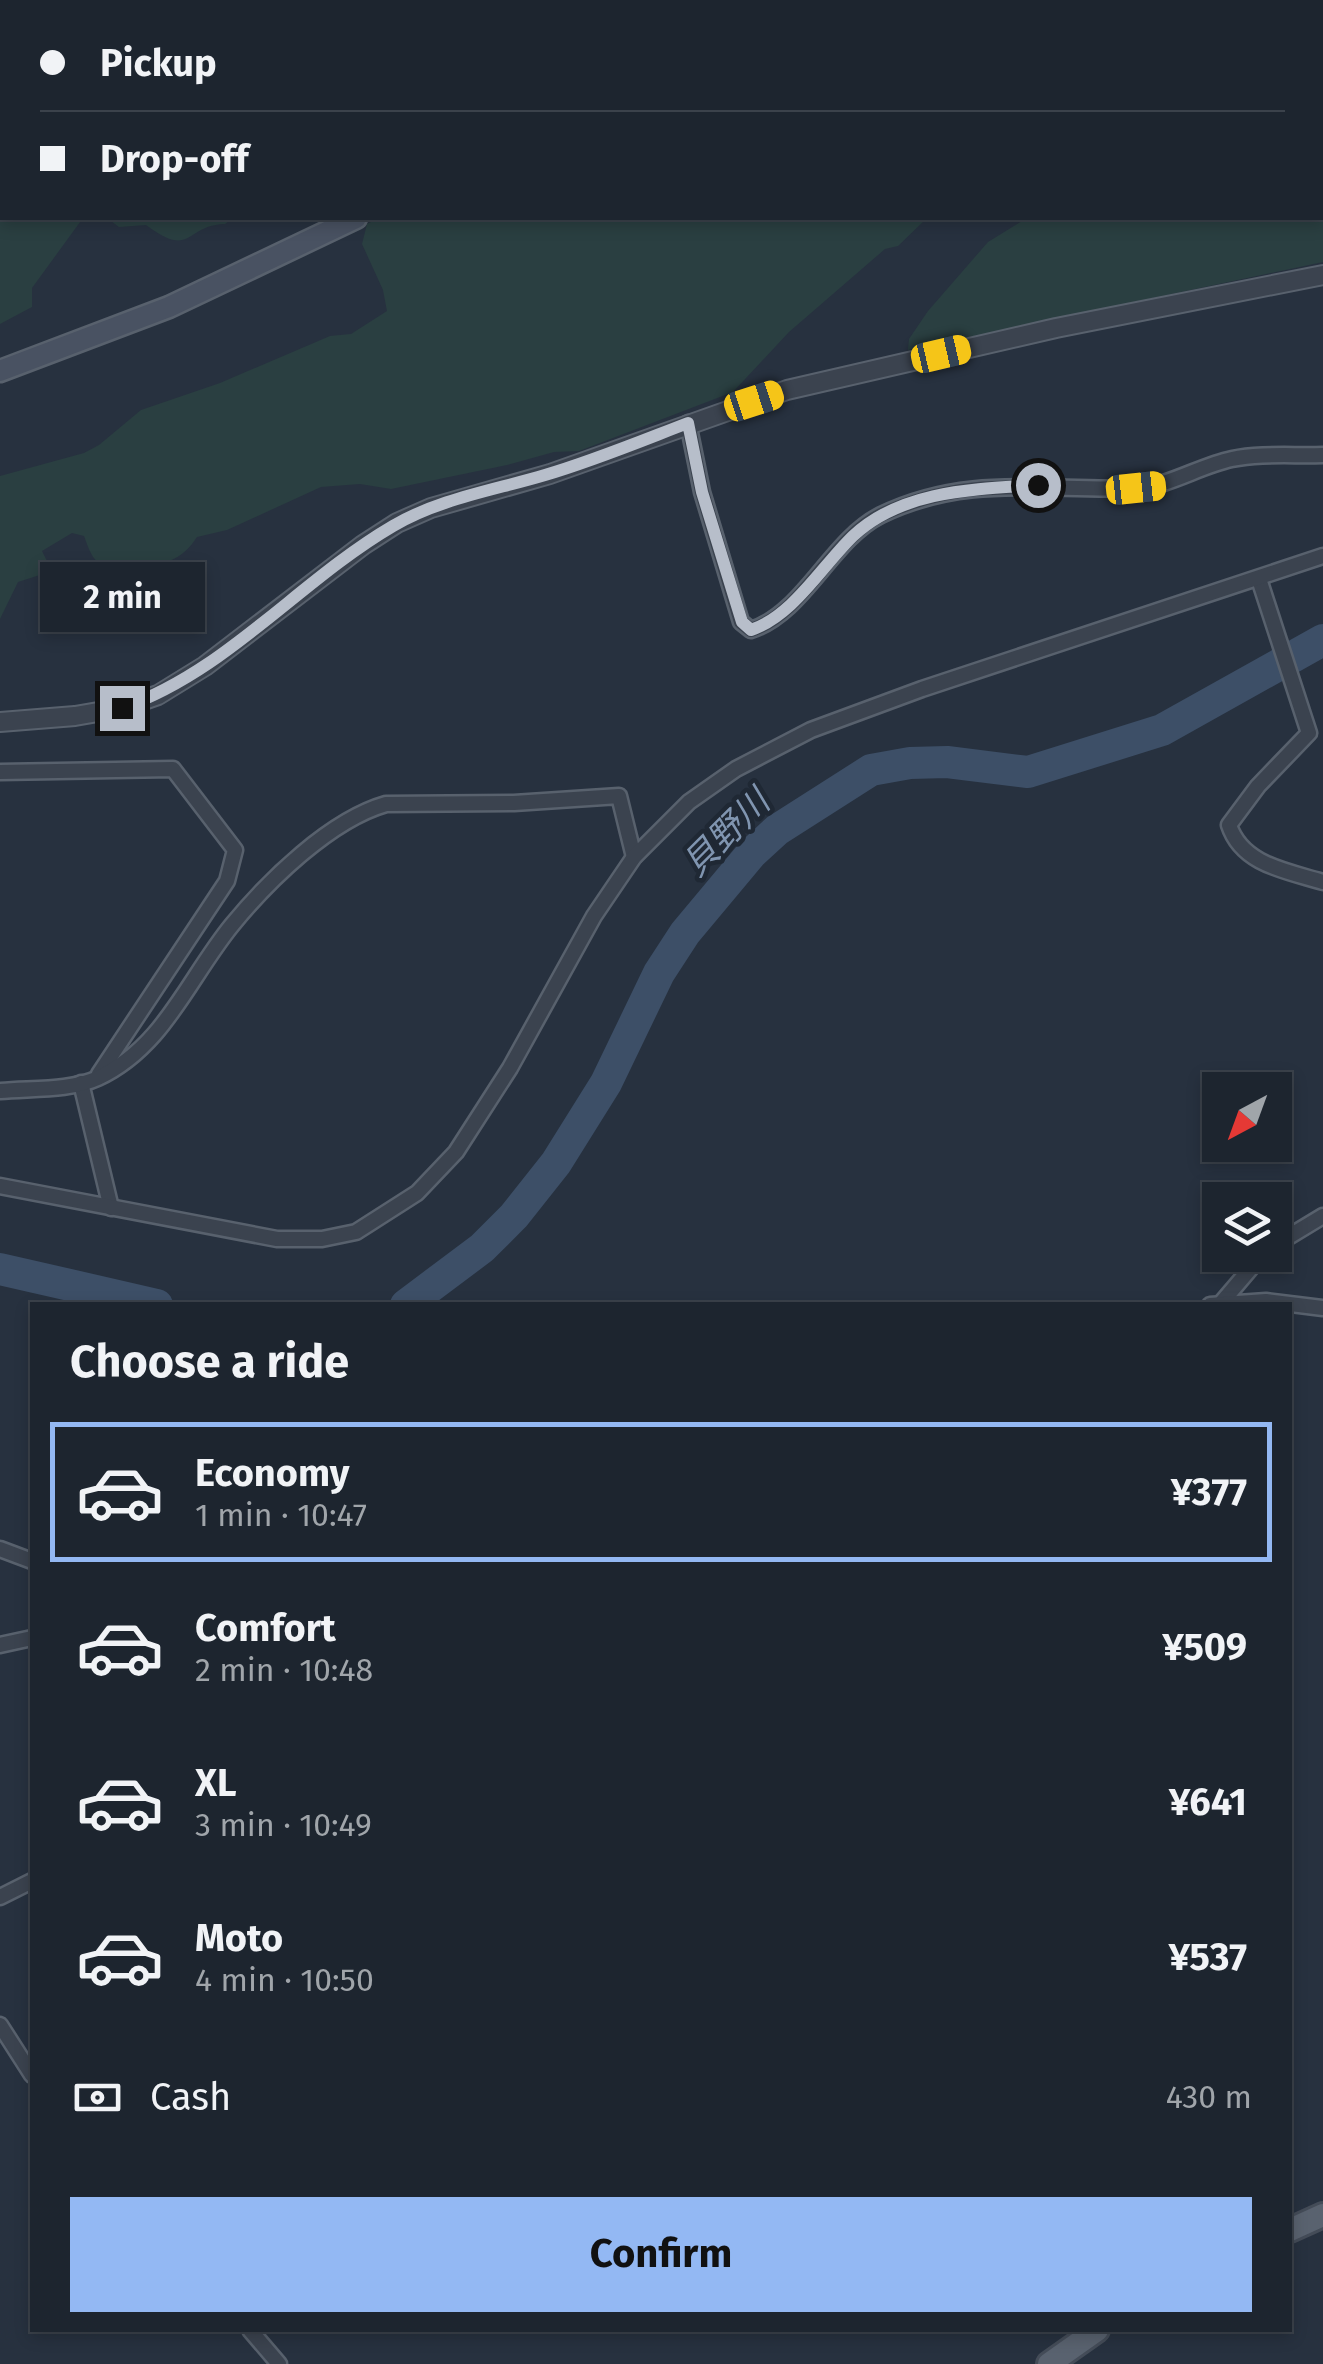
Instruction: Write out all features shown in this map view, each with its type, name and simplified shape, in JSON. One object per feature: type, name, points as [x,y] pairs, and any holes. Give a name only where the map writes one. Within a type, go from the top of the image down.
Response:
[{"type":"main road","points":[[0,371],[169,307],[352,220]]},
{"type":"main road","points":[[1292,2229],[1323,2215]]},
{"type":"main road","points":[[1049,2364],[1094,2332]]},
{"type":"street","points":[[0,722],[122,708],[158,695],[205,666],[363,545],[397,523],[431,508],[550,474],[806,385],[1056,328],[1323,276]]},
{"type":"street","points":[[688,423],[702,492],[742,622],[751,630],[775,618],[855,534],[878,517],[909,504],[981,489],[1038,485],[1136,488],[1159,485],[1234,458],[1323,454]]},
{"type":"street","points":[[0,1186],[277,1239],[322,1239],[356,1232],[417,1193],[456,1152],[510,1068],[594,916],[634,857],[689,802],[736,769],[811,730],[922,688],[1260,582],[1323,556]]},
{"type":"street","points":[[1260,582],[1310,733],[1258,786],[1229,825],[1234,840],[1259,862],[1323,882]]},
{"type":"street","points":[[0,772],[173,768],[236,850],[226,881],[89,1081],[111,1208]]},
{"type":"street","points":[[0,1091],[89,1081],[132,1058],[171,1016],[231,926],[284,871],[332,831],[373,807],[620,796],[634,857]]},
{"type":"street","points":[[1292,1235],[1323,1216]]},
{"type":"street","points":[[1218,1302],[1246,1272]]},
{"type":"street","points":[[1292,1304],[1323,1308]]},
{"type":"street","points":[[0,1549],[30,1560]]},
{"type":"street","points":[[0,1644],[30,1638]]},
{"type":"street","points":[[0,1898],[30,1882]]},
{"type":"street","points":[[0,2025],[30,2072]]},
{"type":"street","points":[[252,2332],[279,2364]]},
{"type":"green space","points":[[0,220],[82,220],[32,288],[32,307],[0,324]]},
{"type":"green space","points":[[110,220],[230,220],[181,240],[172,240],[146,225],[119,227]]},
{"type":"green space","points":[[375,220],[925,220],[898,246],[885,249],[789,332],[733,392],[579,451],[554,452],[391,489],[360,484],[321,487],[227,530],[197,537],[175,558],[145,566],[117,594],[112,587],[110,568],[96,560],[84,536],[72,533],[42,551],[48,563],[43,574],[18,582],[0,619],[0,476],[84,453],[141,410],[220,383],[330,336],[351,334],[387,311],[383,290],[362,244],[367,224]]},
{"type":"green space","points":[[1024,220],[1323,220],[1323,262],[908,350],[909,339],[928,311],[988,242]]},
{"type":"waterway","name":"貝野川","points":[[410,1302],[482,1248],[514,1216],[556,1163],[606,1083],[659,973],[685,933],[751,854],[777,830],[871,770],[947,762],[1028,772],[1162,730],[1323,640]]},
{"type":"waterway","name":"貝野川","points":[[0,1269],[144,1302]]},
{"type":"route","points":[[122,708],[158,695],[205,666],[397,523],[431,508],[550,474],[688,423],[702,492],[742,622],[751,630],[775,618],[855,534],[878,517],[962,490],[1038,485]]}]
